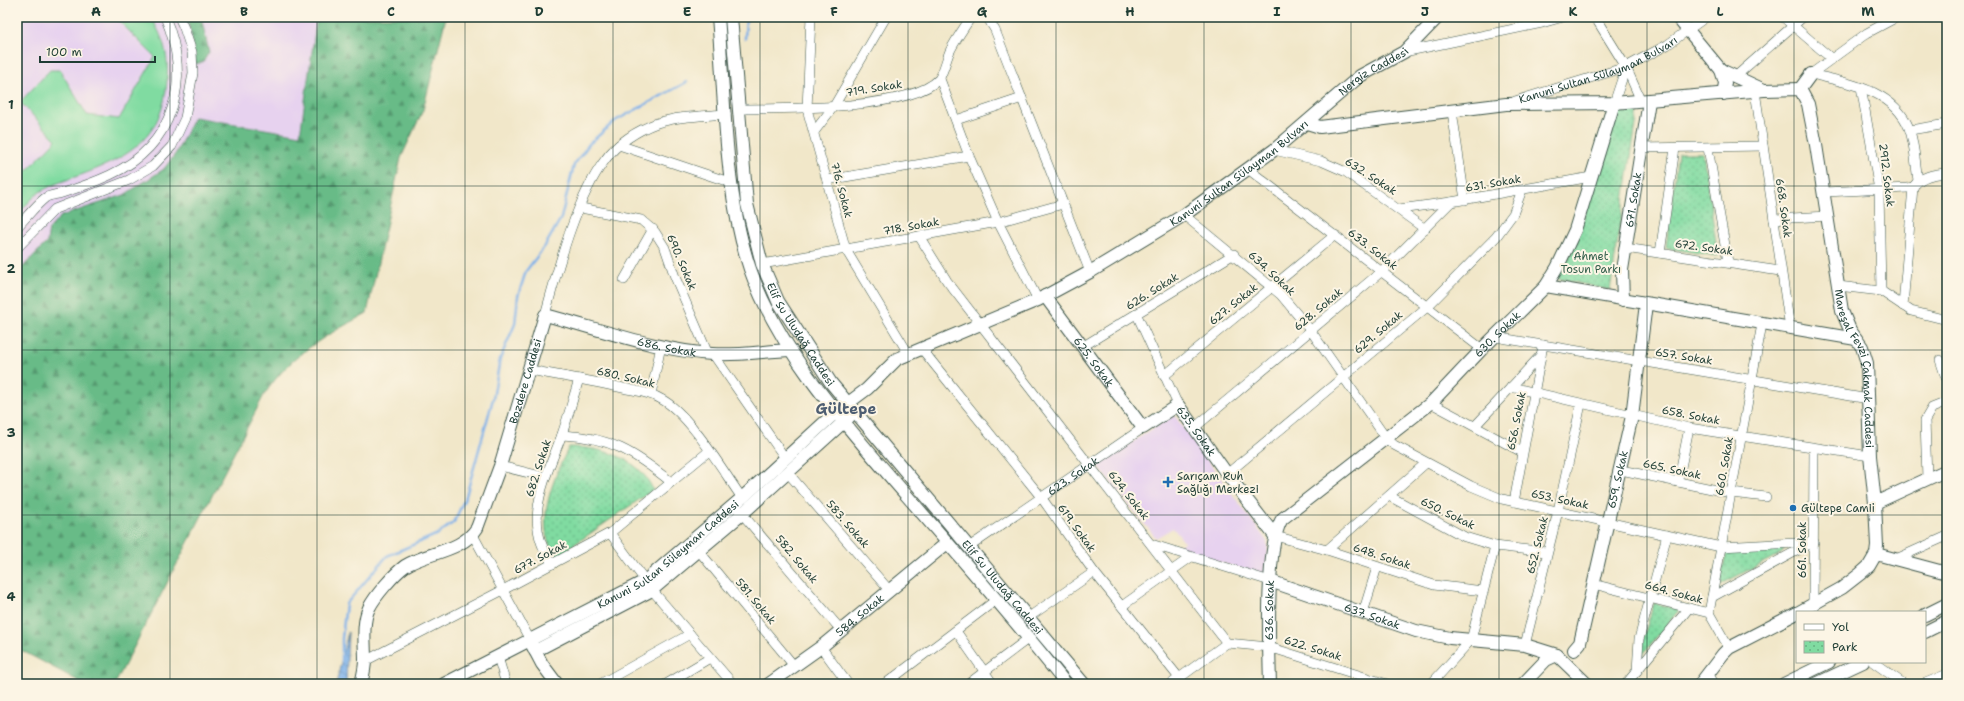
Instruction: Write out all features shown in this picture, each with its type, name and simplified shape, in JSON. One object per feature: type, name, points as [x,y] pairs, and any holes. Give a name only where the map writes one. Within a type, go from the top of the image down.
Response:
[{"type":"street","points":[[17,227],[46,197],[111,175],[135,160],[156,141],[171,114],[177,90],[176,47],[165,17]]},
{"type":"street","points":[[17,248],[55,209],[129,180],[154,166],[172,146],[186,118],[193,73],[192,52],[179,17]]},
{"type":"street","name":"Elif Su Uludağ Caddesi","points":[[718,17],[732,183],[740,227],[751,270],[767,306],[791,350],[843,422],[1029,638],[1066,684]]},
{"type":"street","name":"Elif Su Uludağ Caddesi","points":[[731,17],[747,204],[762,264],[772,290],[789,320],[831,383],[1084,684]]},
{"type":"street","name":"716. Sokak","points":[[811,17],[808,109],[846,250],[908,353]]},
{"type":"street","points":[[814,132],[834,106],[886,17]]},
{"type":"street","points":[[972,17],[955,41],[940,78],[969,156],[998,222],[1042,298]]},
{"type":"street","points":[[987,17],[995,30],[1090,272]]},
{"type":"street","name":"Nergiz Caddesi","points":[[1307,123],[1360,76],[1404,52],[1438,17]]},
{"type":"street","points":[[1404,52],[1563,17]]},
{"type":"street","points":[[1595,17],[1645,101]]},
{"type":"street","points":[[1677,17],[1721,70],[1725,83],[1724,94]]},
{"type":"street","name":"Kanuni Sultan Sülayman Bulvarı","points":[[867,389],[892,363],[908,353],[982,324],[1042,298],[1090,272],[1184,215],[1274,150],[1307,123],[1320,127],[1506,104],[1626,67],[1667,46],[1706,17]]},
{"type":"street","points":[[1783,17],[1832,59]]},
{"type":"street","points":[[1735,77],[1803,17]]},
{"type":"street","points":[[1506,104],[1614,103],[1760,90],[1800,90],[1811,74],[1867,33],[1897,17]]},
{"type":"street","name":"630. Sokak","points":[[1275,536],[1282,519],[1431,403],[1482,349],[1546,286],[1557,268],[1575,230],[1626,67]]},
{"type":"street","points":[[1721,70],[1760,90]]},
{"type":"street","points":[[1811,74],[1861,87],[1878,94],[1896,108],[1904,118],[1910,130],[1915,183],[1903,306]]},
{"type":"street","name":"719. Sokak","points":[[739,109],[808,109],[915,94],[940,78]]},
{"type":"street","name":"2912. Sokak","points":[[1861,87],[1879,190],[1881,291]]},
{"type":"street","name":"668. Sokak","points":[[1760,90],[1763,146],[1780,271],[1790,328]]},
{"type":"street","name":"Mareşal Fevzi Çakmak Caddesi","points":[[1800,90],[1808,104],[1825,192],[1844,320],[1862,348],[1867,363],[1870,456],[1878,546],[1876,554]]},
{"type":"street","points":[[956,120],[1022,98]]},
{"type":"street","name":"671. Sokak","points":[[1623,300],[1622,270],[1640,148],[1645,101]]},
{"type":"street","points":[[1452,111],[1465,200]]},
{"type":"street","name":"Bozdere Caddesi","points":[[473,535],[482,518],[500,466],[530,370],[557,272],[580,208],[601,166],[619,145],[638,132],[656,124],[678,118],[726,114]]},
{"type":"street","points":[[1910,130],[1947,124]]},
{"type":"street","points":[[619,145],[732,183]]},
{"type":"street","points":[[1640,148],[1763,146]]},
{"type":"street","points":[[1660,253],[1675,148]]},
{"type":"street","points":[[1708,148],[1728,262]]},
{"type":"street","name":"632. Sokak","points":[[1274,150],[1321,162],[1346,172],[1425,229]]},
{"type":"street","points":[[827,180],[969,156]]},
{"type":"street","name":"633. Sokak","points":[[1248,169],[1482,349]]},
{"type":"street","points":[[1825,192],[1879,190],[1915,183],[1947,173]]},
{"type":"street","name":"631. Sokak","points":[[1399,209],[1465,200],[1591,177]]},
{"type":"street","name":"629. Sokak","points":[[1228,474],[1427,307],[1496,237],[1513,214],[1522,190]]},
{"type":"street","name":"628. Sokak","points":[[1194,428],[1382,271],[1452,202]]},
{"type":"street","name":"718. Sokak","points":[[762,264],[998,222],[1063,204]]},
{"type":"street","name":"690. Sokak","points":[[580,208],[640,220],[653,229],[665,248],[675,277],[711,354],[785,458]]},
{"type":"street","name":"634. Sokak","points":[[1184,215],[1273,287],[1311,331],[1386,438]]},
{"type":"street","points":[[1774,219],[1828,216]]},
{"type":"street","points":[[624,280],[653,229]]},
{"type":"street","name":"627. Sokak","points":[[1164,376],[1335,235]]},
{"type":"street","name":"624. Sokak","points":[[919,236],[948,280],[1227,643]]},
{"type":"street","name":"672. Sokak","points":[[1625,248],[1728,262],[1780,271]]},
{"type":"street","name":"626. Sokak","points":[[1082,348],[1234,254]]},
{"type":"street","points":[[1546,286],[1856,339]]},
{"type":"street","points":[[1838,286],[1881,291],[1903,306],[1920,314],[1947,320]]},
{"type":"street","name":"625. Sokak","points":[[1042,298],[1143,428]]},
{"type":"street","name":"659. Sokak","points":[[1574,650],[1580,643],[1621,470],[1632,416],[1646,304]]},
{"type":"street","name":"686. Sokak","points":[[546,315],[660,346],[711,354],[791,350]]},
{"type":"street","name":"635. Sokak","points":[[1137,315],[1178,405],[1275,536]]},
{"type":"street","name":"660. Sokak","points":[[1709,614],[1762,324]]},
{"type":"street","name":"657. Sokak","points":[[1495,336],[1542,349],[1639,361],[1869,399]]},
{"type":"street","points":[[651,394],[660,346]]},
{"type":"street","name":"619. Sokak","points":[[921,348],[1041,497],[1094,572],[1122,606],[1178,682]]},
{"type":"street","points":[[1475,426],[1511,387],[1542,349]]},
{"type":"street","name":"656. Sokak","points":[[1514,502],[1542,349]]},
{"type":"street","points":[[1940,360],[1947,380]]},
{"type":"street","name":"680. Sokak","points":[[530,370],[651,394],[662,399],[681,415],[709,451],[740,505]]},
{"type":"street","name":"682. Sokak","points":[[553,564],[544,553],[538,532],[538,504],[545,477],[562,435],[579,379]]},
{"type":"street","name":"658. Sokak","points":[[1511,387],[1534,394],[1689,428],[1870,456]]},
{"type":"street","name":"Kanuni Sultan Süleyman Caddesi","points":[[444,684],[464,679],[498,657],[532,646],[649,586],[740,505],[785,458],[836,412],[852,407],[867,389]]},
{"type":"street","points":[[1927,479],[1925,420],[1932,408],[1947,402]]},
{"type":"street","points":[[1431,403],[1522,452]]},
{"type":"street","name":"652. Sokak","points":[[1525,645],[1546,552],[1558,511],[1580,404]]},
{"type":"street","name":"623. Sokak","points":[[969,547],[1178,405]]},
{"type":"street","points":[[649,586],[699,551],[740,505],[788,473],[843,422],[852,407]]},
{"type":"street","points":[[1678,482],[1689,428]]},
{"type":"street","points":[[562,435],[590,438],[618,446],[645,461],[671,482]]},
{"type":"street","name":"653. Sokak","points":[[1386,438],[1404,452],[1487,493],[1514,502],[1721,547],[1814,542]]},
{"type":"street","name":"661. Sokak","points":[[1803,610],[1814,542],[1814,448]]},
{"type":"street","name":"677. Sokak","points":[[365,661],[610,533],[709,451]]},
{"type":"street","points":[[1327,550],[1426,463]]},
{"type":"street","points":[[500,466],[545,477]]},
{"type":"street","name":"665. Sokak","points":[[1621,470],[1731,493],[1766,497]]},
{"type":"street","points":[[1875,503],[1947,470]]},
{"type":"street","name":"583. Sokak","points":[[788,473],[889,590]]},
{"type":"street","name":"650. Sokak","points":[[1389,496],[1459,534],[1495,546],[1546,552]]},
{"type":"street","name":"582. Sokak","points":[[740,505],[841,630]]},
{"type":"street","points":[[610,533],[649,586],[733,684]]},
{"type":"street","points":[[361,684],[365,661],[364,640],[367,614],[375,599],[405,566],[448,549],[473,535],[532,646],[557,684]]},
{"type":"street","points":[[1636,671],[1639,639],[1667,535]]},
{"type":"street","name":"648. Sokak","points":[[1275,536],[1327,550],[1434,585],[1484,591]]},
{"type":"street","name":"636. Sokak","points":[[1270,684],[1270,581],[1275,536]]},
{"type":"street","points":[[1896,559],[1947,536]]},
{"type":"street","points":[[1712,597],[1814,542]]},
{"type":"street","name":"584. Sokak","points":[[769,684],[821,647],[947,543]]},
{"type":"street","name":"637. Sokak","points":[[1151,544],[1270,581],[1416,631],[1435,636],[1525,645],[1557,655]]},
{"type":"street","points":[[1431,684],[1471,640],[1495,546]]},
{"type":"street","name":"581. Sokak","points":[[699,551],[795,666]]},
{"type":"street","points":[[1803,610],[1842,588],[1869,566],[1876,554],[1947,573]]},
{"type":"street","points":[[1122,606],[1191,557]]},
{"type":"street","points":[[1363,613],[1377,567]]},
{"type":"street","points":[[1028,617],[1094,572]]},
{"type":"street","name":"664. Sokak","points":[[1593,584],[1650,597],[1709,614],[1729,648]]},
{"type":"street","points":[[885,684],[996,600]]},
{"type":"street","points":[[1926,614],[1947,604]]},
{"type":"street","points":[[1626,684],[1689,608]]},
{"type":"street","points":[[1700,684],[1708,672],[1729,648],[1796,614]]},
{"type":"street","points":[[1926,632],[1947,621]]},
{"type":"street","points":[[956,631],[993,684]]},
{"type":"street","points":[[600,684],[690,634]]},
{"type":"street","points":[[968,684],[1029,638]]},
{"type":"street","points":[[1178,682],[1227,643]]},
{"type":"street","name":"622. Sokak","points":[[1227,643],[1269,647],[1387,684]]},
{"type":"street","points":[[821,647],[848,684]]},
{"type":"street","points":[[1523,684],[1546,660],[1574,650]]},
{"type":"street","points":[[1557,655],[1587,684]]},
{"type":"street","points":[[498,657],[506,684]]},
{"type":"street","points":[[666,684],[710,658]]},
{"type":"street","points":[[1802,663],[1802,680]]},
{"type":"street","points":[[1784,684],[1802,680],[1828,663]]},
{"type":"street","points":[[1816,684],[1861,663]]},
{"type":"street","points":[[1874,663],[1904,684]]},
{"type":"street","points":[[1708,672],[1714,684]]},
{"type":"street","points":[[1923,684],[1947,674]]},
{"type":"shaded area","points":[[17,17],[446,17],[423,110],[401,158],[367,313],[326,335],[301,353],[277,377],[264,395],[113,684],[84,684],[17,648]]},
{"type":"shaded area","name":"Sarıçam Ruh Sağlığı Merkezi","points":[[1174,415],[1267,541],[1268,553],[1265,576],[1175,549],[1184,542],[1173,528],[1156,538],[1097,465]]},
{"type":"green space","points":[[115,17],[151,17],[163,43],[167,61],[167,80],[162,108],[155,124],[147,136],[136,147],[123,156],[94,170],[60,182],[43,190],[17,215],[17,181],[56,140],[20,102],[50,70],[60,70],[87,115],[119,119],[155,57]]},
{"type":"green space","points":[[186,17],[201,17],[209,52],[203,62],[196,64],[190,30]]},
{"type":"green space","points":[[317,17],[446,17],[423,110],[401,158],[367,313],[310,347],[275,380],[264,395],[116,682],[113,684],[84,684],[17,648],[17,273],[47,242],[49,229],[61,216],[124,195],[164,169],[176,153],[194,117],[300,135]]},
{"type":"green space","name":"Ahmet Tosun Parkı","points":[[1617,109],[1638,111],[1610,290],[1556,278],[1575,245]]},
{"type":"green space","points":[[1678,153],[1703,153],[1718,256],[1666,248]]},
{"type":"green space","points":[[569,447],[594,449],[618,456],[639,469],[653,490],[559,555],[550,546],[547,535],[547,509],[553,483]]},
{"type":"green space","points":[[1784,547],[1782,553],[1719,585],[1727,551]]},
{"type":"green space","points":[[1654,603],[1679,610],[1642,655],[1643,639]]},
{"type":"water","points":[[348,632],[346,684],[336,684]]},
{"type":"waterway","points":[[745,39],[746,17]]},
{"type":"waterway","points":[[342,662],[342,638],[346,604],[387,556],[438,534],[454,522],[466,496],[493,399],[500,359],[515,324],[518,296],[526,271],[545,246],[561,218],[574,165],[589,144],[615,121],[687,82]]},
{"type":"place","name":"Sarıçam Ruh Sağlığı Merkezi","points":[[1168,482]]},
{"type":"place","name":"Gültepe Camii","points":[[1793,508]]},
{"type":"district","name":"Gültepe","points":[[846,409]]}]
